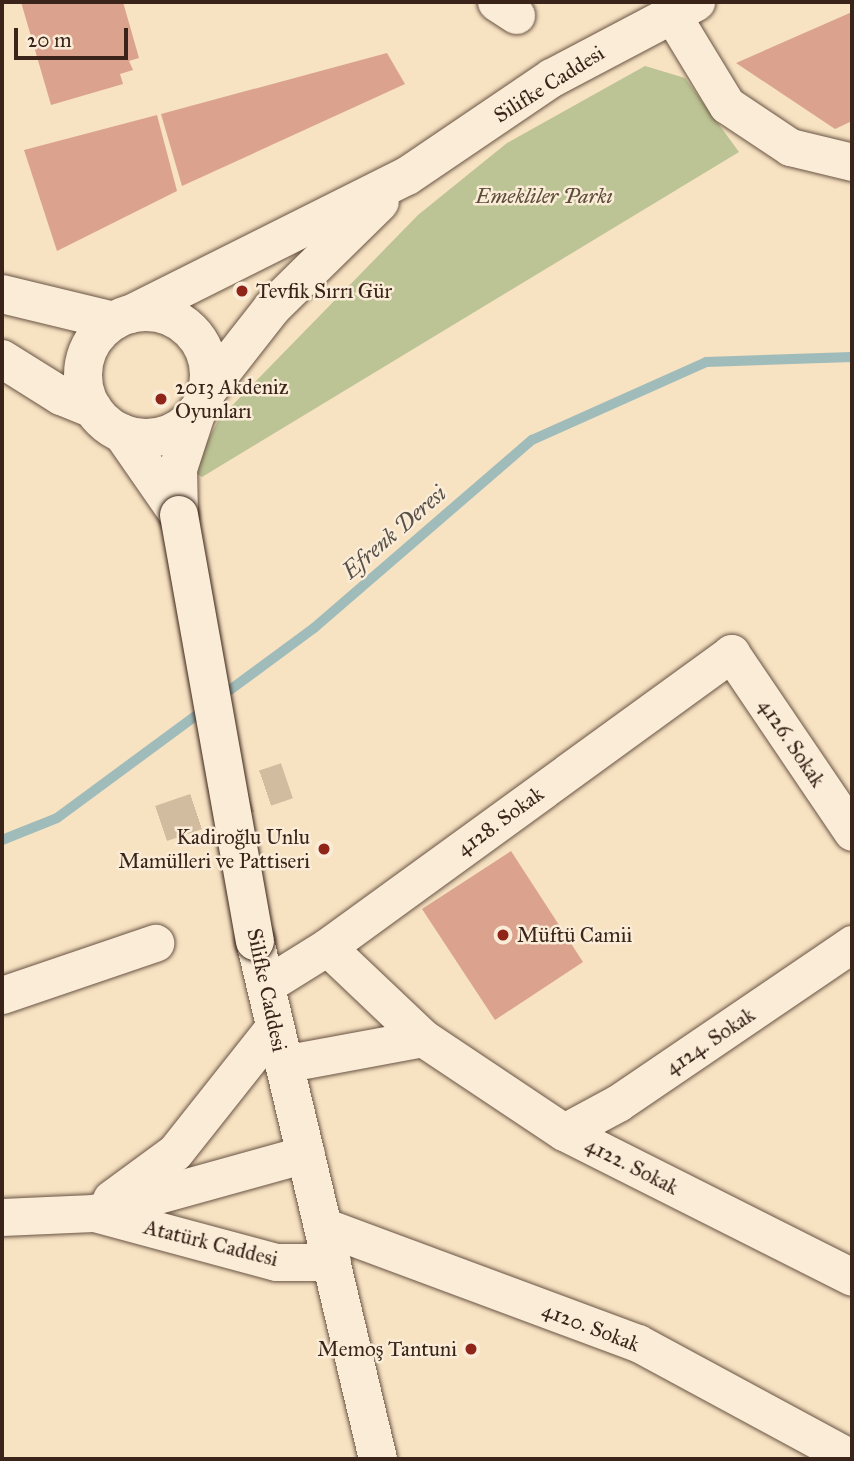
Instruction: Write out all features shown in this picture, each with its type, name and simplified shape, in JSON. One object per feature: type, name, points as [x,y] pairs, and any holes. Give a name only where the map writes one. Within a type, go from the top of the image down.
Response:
[{"type":"street","points":[[684,7],[727,105],[790,147],[852,162]]},
{"type":"street","name":"Silifke Caddesi","points":[[407,176],[552,78],[684,7]]},
{"type":"street","points":[[93,409],[85,391],[85,361],[98,334],[123,317],[407,176]]},
{"type":"street","points":[[122,433],[156,437],[174,432],[202,401],[272,308],[407,176]]},
{"type":"street","points":[[2,294],[123,317],[168,316],[191,332],[206,354],[202,401]]},
{"type":"street","points":[[2,359],[61,396],[93,409],[122,433],[179,515]]},
{"type":"street","name":"Silifke Caddesi","points":[[202,401],[178,469],[179,515],[255,941],[378,1459]]},
{"type":"street","name":"4126. Sokak","points":[[732,653],[852,832]]},
{"type":"street","name":"4128. Sokak","points":[[266,985],[327,947],[732,653]]},
{"type":"street","points":[[2,995],[155,943]]},
{"type":"street","name":"4124. Sokak","points":[[564,1132],[618,1103],[852,944]]},
{"type":"street","name":"4122. Sokak","points":[[327,947],[423,1038],[564,1132],[852,1277]]},
{"type":"street","points":[[93,1213],[175,1152],[275,1026]]},
{"type":"street","points":[[283,1064],[423,1038]]},
{"type":"street","name":"Atatürk Caddesi","points":[[2,1217],[93,1213],[306,1154]]},
{"type":"street","name":"Atatürk Caddesi","points":[[93,1213],[276,1262],[332,1262]]},
{"type":"street","name":"4120. Sokak","points":[[323,1226],[638,1343],[848,1454]]},
{"type":"green space","name":"Emekliler Parkı","points":[[645,66],[685,78],[739,152],[202,477],[192,471],[219,419],[418,215],[507,143]]},
{"type":"building","points":[[21,2],[123,2],[139,58],[129,61],[133,70],[120,74],[123,84],[51,105]]},
{"type":"building","points":[[852,12],[852,121],[835,129],[736,63]]},
{"type":"building","points":[[387,53],[405,84],[182,186],[161,114]]},
{"type":"building","points":[[157,115],[177,191],[57,251],[24,150]]},
{"type":"building","name":"Müftü Camii","points":[[511,851],[583,962],[495,1020],[422,909]]},
{"type":"waterway","name":"Efrenk Deresi","points":[[219,698],[314,628],[532,440],[706,362],[852,357]]},
{"type":"waterway","name":"Efrenk Deresi","points":[[2,840],[57,818],[206,708]]},
{"type":"tunnel","points":[[161,823],[287,780]]},
{"type":"place","name":"Tevfik Sırrı Gür","points":[[242,291]]},
{"type":"place","name":"2013 Akdeniz Oyunları","points":[[161,399]]},
{"type":"place","name":"Kadiroğlu Unlu Mamülleri ve Pattiseri","points":[[324,849]]},
{"type":"place","name":"Müftü Camii","points":[[503,935]]},
{"type":"place","name":"Memoş Tantuni","points":[[471,1349]]}]
